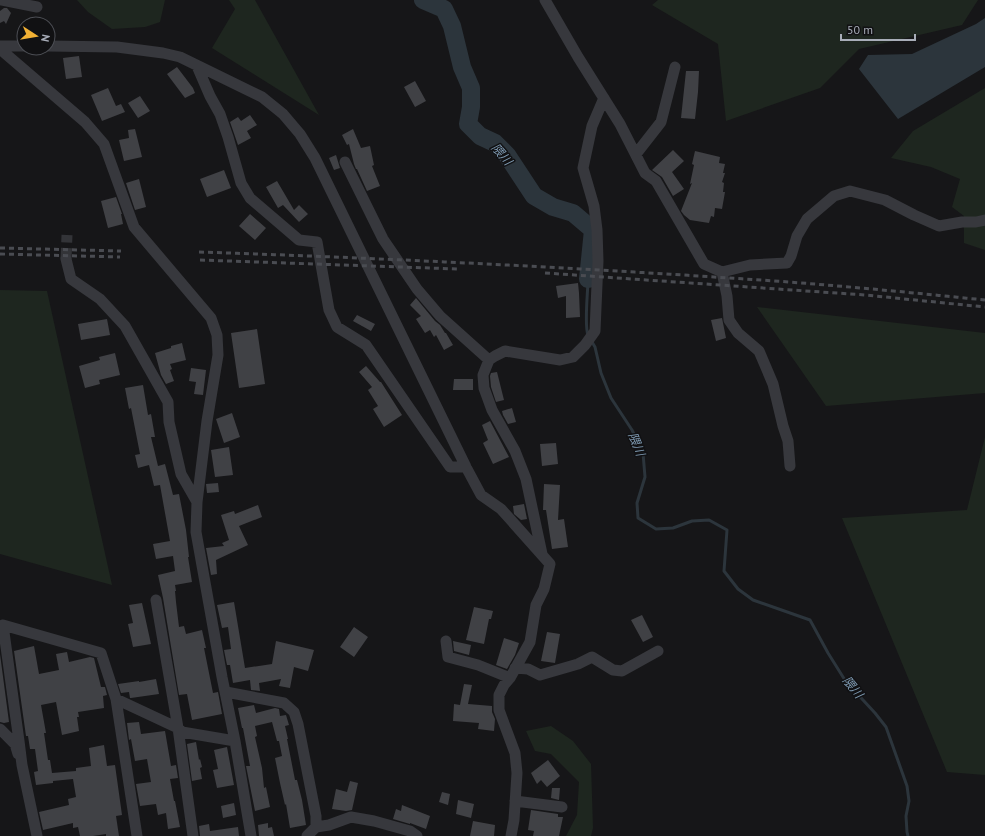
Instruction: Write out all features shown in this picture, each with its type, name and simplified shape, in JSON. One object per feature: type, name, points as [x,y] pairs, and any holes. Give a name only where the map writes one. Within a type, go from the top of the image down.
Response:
[{"type":"street","points":[[2,0],[37,6]]},
{"type":"street","points":[[545,0],[578,57],[620,124],[645,173],[656,181],[704,264],[722,272],[750,265],[787,263],[791,256],[797,236],[807,219],[834,196],[850,191],[885,200],[939,226],[985,220]]},
{"type":"street","points":[[0,47],[16,46]]},
{"type":"street","points":[[56,46],[117,47],[163,53],[180,57],[262,97],[283,114],[300,134],[315,158],[481,495],[501,509],[550,564],[544,589],[536,606],[530,642],[499,695],[499,710],[515,753],[517,773],[514,820],[511,836]]},
{"type":"street","points":[[0,47],[85,122],[104,144],[134,227],[211,318],[217,335],[218,355],[207,421],[197,502],[196,532],[251,836]]},
{"type":"street","points":[[197,66],[210,96],[220,114],[241,183],[250,198],[299,240],[317,242],[329,310],[337,327],[366,346],[450,467],[466,467]]},
{"type":"street","points":[[636,154],[661,122],[675,68]]},
{"type":"street","points":[[542,555],[526,480],[514,451],[492,410],[484,388],[483,375],[489,360],[505,351],[560,360],[573,357],[585,345],[595,331],[598,261],[597,230],[594,206],[583,168],[592,126],[604,98]]},
{"type":"street","points":[[345,162],[383,239],[417,288],[440,316],[489,360]]},
{"type":"street","points":[[66,259],[71,279],[100,299],[125,326],[168,402],[169,422],[181,474],[197,502]]},
{"type":"street","points":[[722,272],[727,296],[729,320],[738,333],[759,351],[773,384],[788,441],[790,466]]},
{"type":"street","points":[[156,600],[178,728],[193,836]]},
{"type":"street","points":[[37,836],[22,765],[3,625],[101,653],[116,699],[137,836]]},
{"type":"street","points":[[446,641],[448,658],[512,673],[528,669],[540,675],[578,664],[592,657],[613,670],[622,671],[658,651]]},
{"type":"street","points":[[226,692],[284,703],[294,712],[303,748],[316,816],[316,827]]},
{"type":"street","points":[[116,699],[178,728],[182,732],[235,741]]},
{"type":"street","points":[[0,729],[15,744],[22,765]]},
{"type":"street","points":[[515,801],[562,807]]},
{"type":"street","points":[[307,836],[316,827],[329,825],[352,817],[374,821],[410,831],[417,836]]},
{"type":"shaded area","points":[[77,0],[165,0],[160,22],[145,27],[112,29],[88,12]]},
{"type":"shaded area","points":[[229,0],[255,0],[319,115],[212,48],[235,9]]},
{"type":"shaded area","points":[[658,0],[978,0],[962,25],[859,49],[820,88],[726,121],[718,44],[652,5]]},
{"type":"shaded area","points":[[985,18],[985,67],[898,119],[859,69],[868,55],[912,54],[976,24]]},
{"type":"shaded area","points":[[985,88],[985,250],[964,243],[964,216],[952,207],[960,179],[931,167],[891,158],[913,131]]},
{"type":"shaded area","points":[[0,290],[47,291],[112,585],[0,554]]},
{"type":"shaded area","points":[[757,307],[985,333],[985,393],[826,406]]},
{"type":"shaded area","points":[[985,437],[985,775],[947,772],[842,518],[967,510]]},
{"type":"shaded area","points":[[551,726],[573,741],[591,764],[593,828],[591,836],[566,836],[577,815],[579,782],[551,754],[535,751],[526,731]]},
{"type":"building","points":[[7,8],[11,13],[6,24],[4,21],[0,23],[0,11]]},
{"type":"building","points":[[79,56],[82,77],[66,79],[63,58]]},
{"type":"building","points":[[177,67],[193,88],[195,93],[185,98],[167,74]]},
{"type":"building","points":[[686,71],[699,71],[695,119],[681,118]]},
{"type":"building","points":[[415,81],[426,101],[415,107],[404,87]]},
{"type":"building","points":[[108,88],[116,106],[121,104],[125,112],[102,121],[91,95]]},
{"type":"building","points":[[140,96],[150,111],[138,118],[128,103]]},
{"type":"building","points":[[250,115],[257,125],[247,131],[251,138],[238,145],[230,122],[238,117],[241,121]]},
{"type":"building","points":[[135,129],[142,157],[124,161],[119,140],[129,138],[128,130]]},
{"type":"building","points":[[353,129],[361,148],[370,146],[374,165],[372,166],[380,186],[367,191],[354,164],[349,144],[347,145],[342,135]]},
{"type":"building","points":[[673,150],[684,161],[672,172],[684,189],[673,196],[662,177],[652,170]]},
{"type":"building","points":[[695,151],[720,157],[719,163],[725,164],[723,173],[725,173],[722,182],[724,183],[723,192],[725,192],[722,209],[715,208],[714,217],[711,216],[709,223],[690,220],[681,211],[692,183],[690,184]]},
{"type":"building","points":[[336,155],[340,168],[334,170],[329,158]]},
{"type":"building","points":[[224,170],[231,188],[207,197],[200,179]]},
{"type":"building","points":[[139,179],[146,207],[135,210],[126,183]]},
{"type":"building","points":[[277,181],[294,210],[299,205],[308,214],[299,222],[283,205],[278,208],[266,187]]},
{"type":"building","points":[[116,197],[122,214],[123,224],[108,228],[101,201]]},
{"type":"building","points":[[250,214],[266,228],[255,240],[239,226]]},
{"type":"building","points":[[578,283],[580,317],[566,318],[566,296],[558,298],[556,286]]},
{"type":"building","points":[[416,298],[440,325],[453,345],[444,350],[436,335],[434,337],[430,330],[425,333],[416,319],[421,316],[410,305]]},
{"type":"building","points":[[357,315],[375,324],[371,331],[353,321]]},
{"type":"building","points":[[722,318],[726,338],[716,341],[711,320]]},
{"type":"building","points":[[107,319],[110,335],[81,340],[78,324]]},
{"type":"building","points":[[257,329],[265,384],[239,388],[231,333]]},
{"type":"building","points":[[182,343],[186,360],[170,364],[172,369],[170,370],[174,381],[166,384],[161,375],[155,353]]},
{"type":"building","points":[[115,353],[120,375],[99,380],[100,384],[85,388],[79,366],[100,360],[99,357]]},
{"type":"building","points":[[366,366],[381,382],[402,415],[384,427],[373,409],[378,406],[368,390],[372,387],[359,372]]},
{"type":"building","points":[[191,368],[206,370],[203,395],[194,394],[196,382],[189,381]]},
{"type":"building","points":[[497,372],[504,400],[496,402],[491,387],[490,376],[491,373]]},
{"type":"building","points":[[454,379],[473,379],[473,390],[453,390]]},
{"type":"building","points":[[143,385],[148,415],[151,414],[155,437],[151,437],[158,466],[165,464],[173,495],[179,494],[186,530],[192,582],[175,585],[179,627],[184,626],[186,634],[202,630],[213,693],[218,692],[222,714],[192,720],[187,694],[179,695],[158,575],[175,571],[173,556],[156,559],[153,544],[170,541],[160,485],[154,486],[149,465],[138,468],[135,455],[140,454],[131,408],[129,409],[125,388]]},
{"type":"building","points":[[512,408],[516,422],[508,424],[502,411]]},
{"type":"building","points":[[232,413],[240,437],[224,443],[216,419]]},
{"type":"building","points":[[490,421],[509,457],[493,464],[483,443],[488,440],[482,425]]},
{"type":"building","points":[[556,443],[558,464],[542,466],[540,444]]},
{"type":"building","points":[[229,447],[233,475],[215,477],[211,450]]},
{"type":"building","points":[[218,483],[219,492],[207,493],[206,484]]},
{"type":"building","points":[[544,484],[560,485],[558,520],[564,519],[568,547],[552,549],[546,510],[543,510]]},
{"type":"building","points":[[524,504],[527,519],[521,520],[514,514],[513,506]]},
{"type":"building","points":[[258,505],[262,517],[239,526],[248,545],[216,560],[217,574],[211,575],[206,548],[224,546],[222,543],[229,540],[221,515],[234,511],[235,514]]},
{"type":"building","points":[[234,602],[245,668],[272,664],[276,641],[314,650],[308,671],[294,667],[290,688],[279,686],[281,679],[259,683],[260,691],[251,690],[250,680],[233,683],[230,665],[227,665],[224,650],[231,649],[228,627],[222,628],[217,605]]},
{"type":"building","points":[[142,603],[151,644],[133,647],[128,624],[133,623],[129,605]]},
{"type":"building","points":[[474,607],[493,611],[491,619],[489,619],[484,644],[466,640]]},
{"type":"building","points":[[642,615],[653,637],[643,642],[631,620]]},
{"type":"building","points":[[354,627],[368,637],[354,657],[340,647]]},
{"type":"building","points":[[547,632],[560,634],[555,663],[541,661]]},
{"type":"building","points":[[504,638],[519,643],[515,655],[507,669],[496,665]]},
{"type":"building","points":[[453,641],[471,645],[469,655],[454,651]]},
{"type":"building","points":[[34,646],[39,674],[59,670],[56,654],[67,652],[69,662],[90,657],[94,658],[101,687],[105,687],[107,695],[103,696],[104,708],[78,712],[79,717],[77,717],[79,731],[62,735],[56,702],[41,705],[46,733],[44,733],[48,760],[50,760],[52,773],[76,771],[76,768],[91,766],[89,748],[104,745],[107,766],[115,765],[122,815],[116,816],[119,836],[106,836],[106,834],[80,836],[78,827],[73,828],[73,823],[43,830],[39,812],[69,805],[68,799],[76,797],[73,779],[53,781],[53,783],[36,785],[34,772],[38,771],[35,749],[30,749],[28,736],[26,736],[14,651]]},
{"type":"building","points":[[0,654],[9,722],[4,723],[0,722]]},
{"type":"building","points":[[156,679],[159,694],[131,698],[129,692],[121,693],[118,684],[139,682]]},
{"type":"building","points":[[464,684],[472,685],[468,704],[492,706],[492,712],[495,719],[494,731],[478,729],[479,723],[453,721],[454,704],[460,705]]},
{"type":"building","points":[[254,705],[256,713],[275,708],[279,709],[280,716],[286,715],[289,725],[285,726],[287,739],[295,780],[297,780],[302,800],[306,825],[290,828],[275,758],[282,756],[279,741],[277,741],[272,722],[255,726],[257,736],[255,737],[262,768],[264,788],[266,787],[270,807],[255,811],[246,766],[250,766],[238,708]]},
{"type":"building","points":[[139,722],[141,734],[165,731],[171,766],[176,765],[178,778],[170,779],[180,827],[168,829],[166,813],[158,815],[156,804],[140,806],[136,784],[151,782],[147,759],[135,761],[131,739],[129,740],[127,723]]},
{"type":"building","points":[[196,742],[199,760],[200,759],[202,767],[200,768],[202,779],[192,781],[187,744]]},
{"type":"building","points":[[227,747],[234,785],[217,788],[213,770],[218,769],[214,750]]},
{"type":"building","points":[[548,760],[560,776],[547,787],[541,780],[537,784],[531,773]]},
{"type":"building","points":[[350,781],[358,783],[352,810],[346,811],[332,809],[336,789],[347,792]]},
{"type":"building","points":[[552,788],[560,788],[559,800],[551,798]]},
{"type":"building","points":[[442,792],[450,794],[448,805],[439,802]]},
{"type":"building","points":[[458,800],[474,804],[471,818],[456,814]]},
{"type":"building","points":[[234,803],[236,815],[223,818],[221,806]]},
{"type":"building","points":[[402,805],[430,816],[426,829],[393,819],[396,809],[401,811]]},
{"type":"building","points":[[531,810],[558,814],[558,817],[563,817],[559,836],[533,836],[534,831],[528,830]]},
{"type":"building","points":[[473,821],[495,825],[494,836],[470,836]]},
{"type":"building","points":[[268,823],[268,828],[272,827],[274,836],[259,836],[258,825]]},
{"type":"building","points":[[209,824],[210,831],[238,827],[239,836],[200,836],[199,826]]},
{"type":"waterway","name":"隈川","points":[[423,0],[444,9],[452,26],[462,67],[471,88],[471,107],[468,124],[480,136],[495,143],[507,155],[534,196],[553,207],[573,213],[593,230],[588,279]]},
{"type":"waterway","name":"隈川","points":[[588,279],[586,316],[588,335]]},
{"type":"waterway","name":"隈川","points":[[592,342],[595,347],[601,373],[611,398],[632,430],[643,453],[645,477],[637,503],[638,518],[656,529],[673,528],[692,521],[709,520],[727,530],[724,571],[738,589],[753,600],[810,620],[848,685],[875,713],[886,727],[907,786],[909,801],[906,816],[908,836]]},
{"type":"tunnel","points":[[66,259],[67,235]]},
{"type":"railway","points":[[0,248],[121,251]]},
{"type":"railway","points":[[199,252],[404,260],[677,275],[775,281],[985,300]]},
{"type":"railway","points":[[0,254],[120,257]]},
{"type":"railway","points":[[200,260],[458,269]]},
{"type":"railway","points":[[545,273],[865,295],[985,307]]}]
